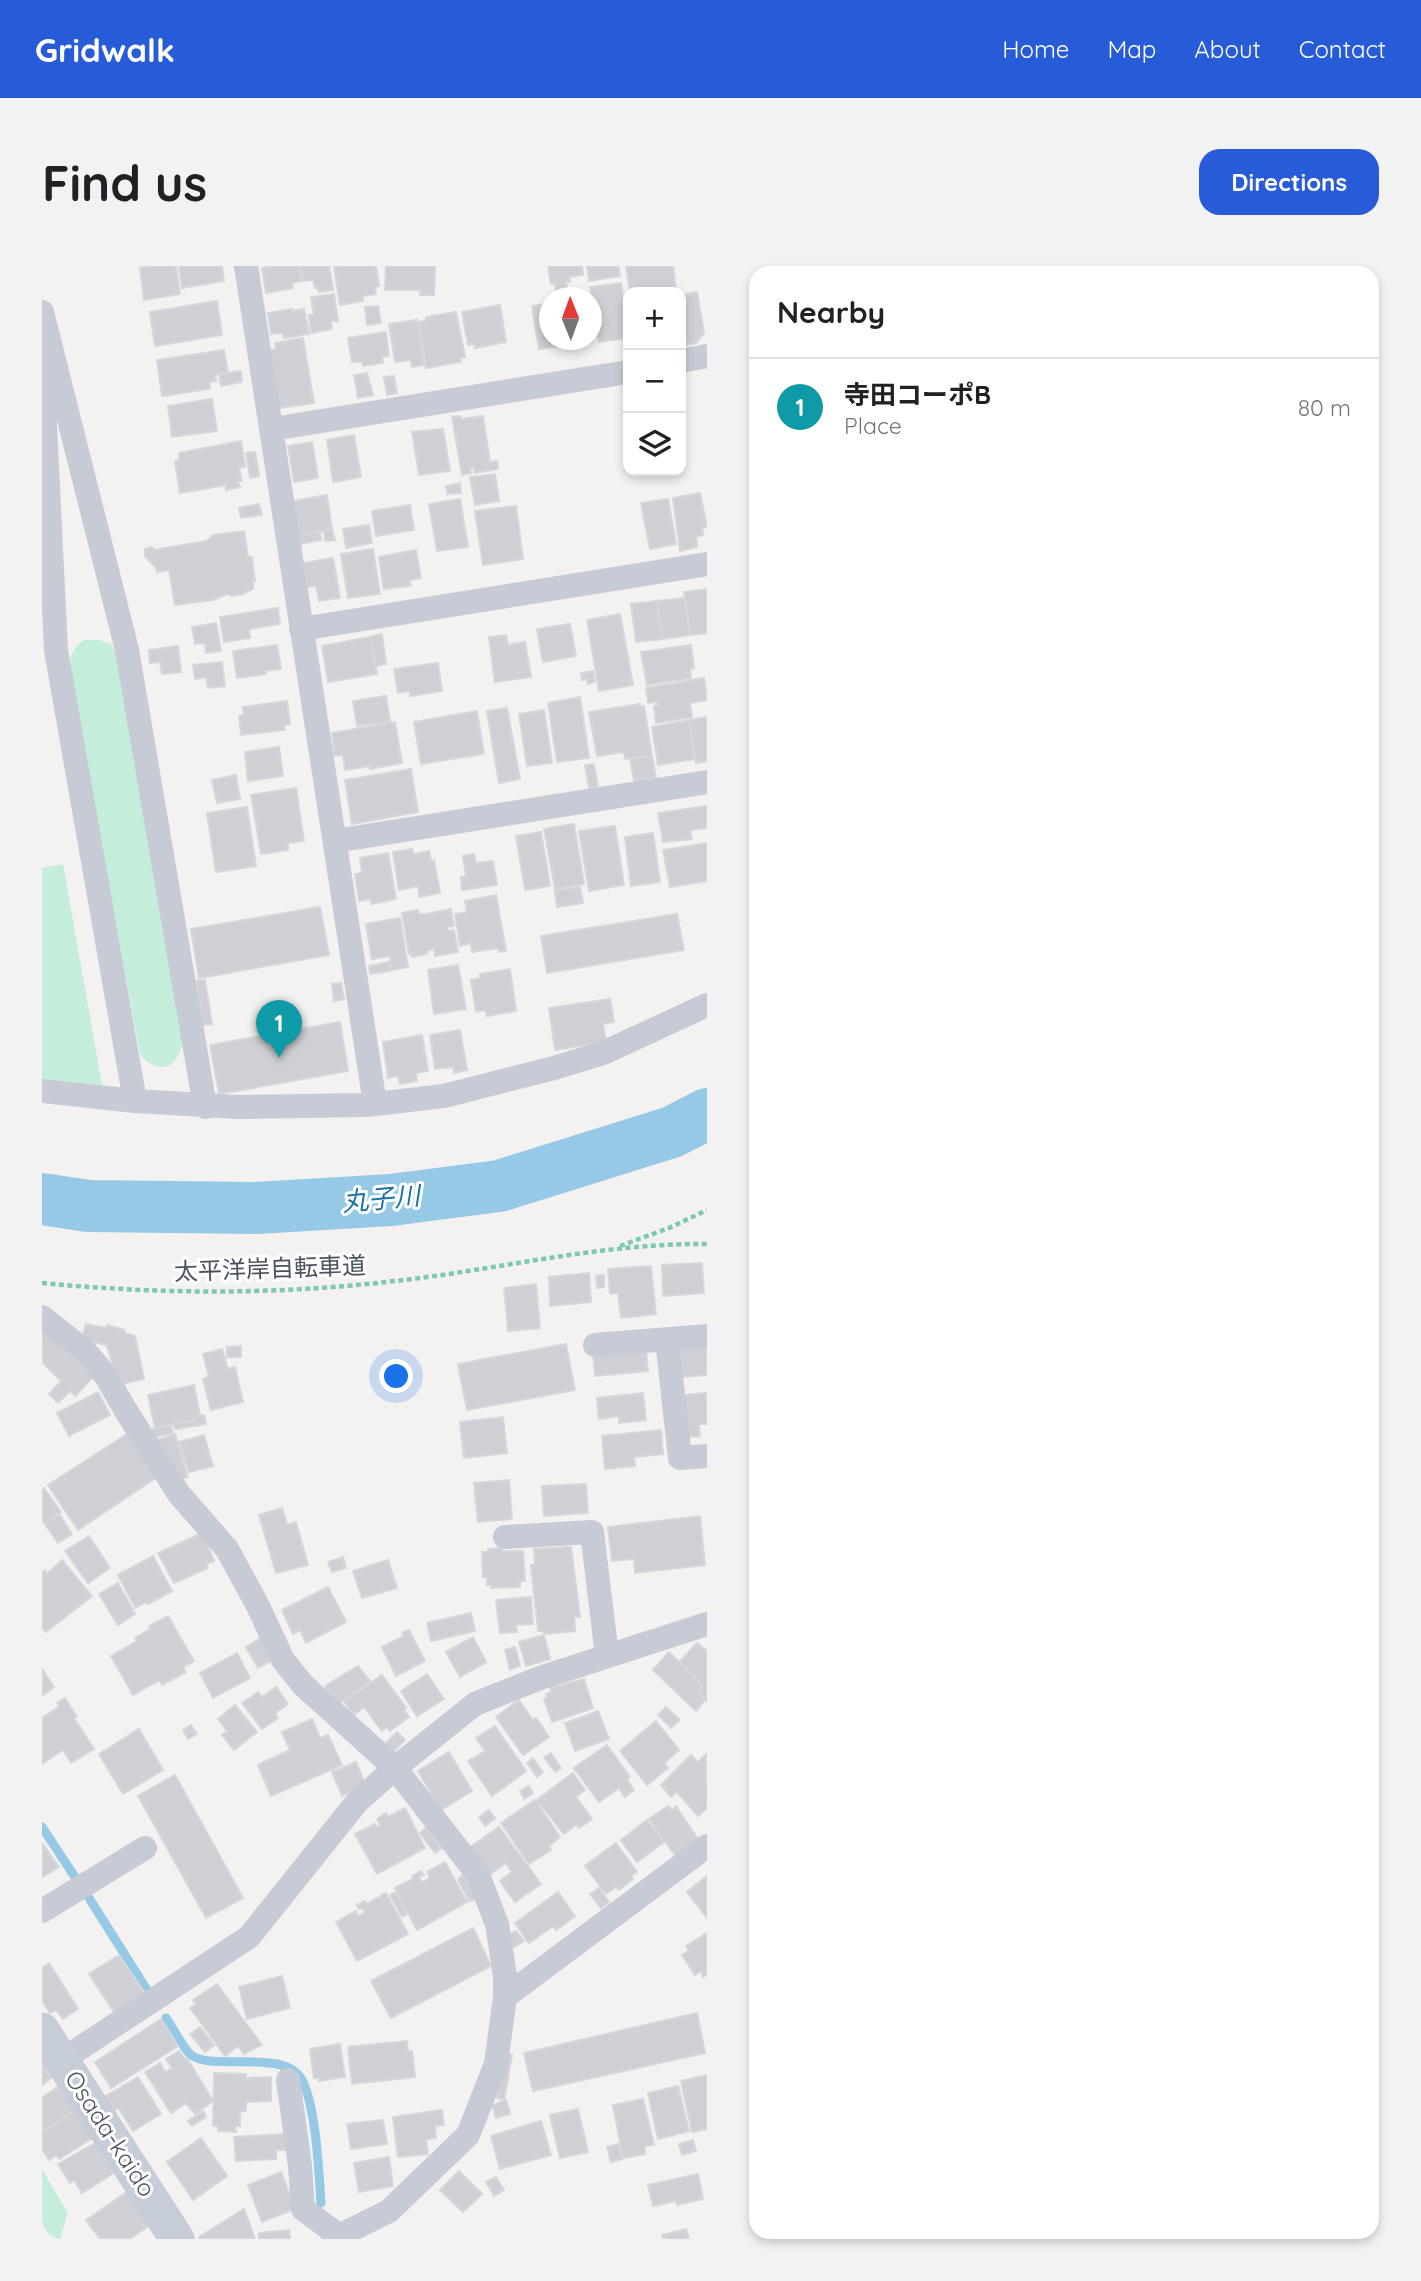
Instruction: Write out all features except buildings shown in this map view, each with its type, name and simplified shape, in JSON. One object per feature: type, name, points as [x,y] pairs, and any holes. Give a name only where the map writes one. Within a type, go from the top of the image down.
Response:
[{"type":"main road","name":"Osada-kaido","points":[[42,2030],[177,2239]]},
{"type":"street","points":[[246,266],[375,1104]]},
{"type":"street","points":[[42,312],[127,650],[205,1107]]},
{"type":"street","points":[[686,360],[707,356]]},
{"type":"street","points":[[42,363],[56,650],[135,1101]]},
{"type":"street","points":[[272,429],[623,373]]},
{"type":"street","points":[[301,629],[707,564]]},
{"type":"street","points":[[335,841],[707,782]]},
{"type":"street","points":[[42,1091],[205,1107],[375,1104],[444,1096],[603,1053],[707,1005]]},
{"type":"street","points":[[42,1317],[86,1352],[106,1376],[179,1494],[227,1549],[283,1660],[303,1685],[395,1768],[478,1875],[496,1924],[505,1976],[505,1997],[496,2064],[468,2135],[390,2211],[336,2237],[303,2209],[300,2165],[288,2080]]},
{"type":"street","points":[[595,1345],[707,1336]]},
{"type":"street","points":[[667,1340],[680,1458],[707,1456]]},
{"type":"street","points":[[505,1537],[592,1532],[607,1656]]},
{"type":"street","points":[[62,2060],[249,1937],[358,1802],[395,1768],[475,1704],[540,1678],[707,1624]]},
{"type":"street","points":[[505,1997],[707,1846]]},
{"type":"street","points":[[42,1911],[145,1848]]},
{"type":"path","points":[[613,1248],[669,1228],[707,1210]]},
{"type":"path","points":[[613,1248],[663,1243],[707,1244]]},
{"type":"path","name":"太平洋岸自転車道","points":[[42,1283],[111,1290],[289,1291],[387,1282],[613,1248]]},
{"type":"green space","points":[[84,640],[100,640],[112,645],[119,659],[183,1036],[178,1055],[169,1066],[155,1066],[140,1054],[71,681],[71,658]]},
{"type":"green space","points":[[63,864],[102,1085],[42,1079],[42,868]]},
{"type":"green space","points":[[42,2169],[68,2213],[60,2239],[42,2239]]},
{"type":"waterway","name":"丸子川","points":[[42,1199],[88,1206],[256,1208],[391,1200],[499,1186],[672,1132],[707,1114]]},
{"type":"waterway","points":[[42,1827],[77,1880]]},
{"type":"waterway","points":[[89,1898],[147,1990]]},
{"type":"waterway","points":[[166,2018],[190,2054],[200,2059],[280,2065],[293,2070],[302,2080],[314,2123],[321,2203]]},
{"type":"place","name":"寺田コーポB","points":[[279,1058]]}]
